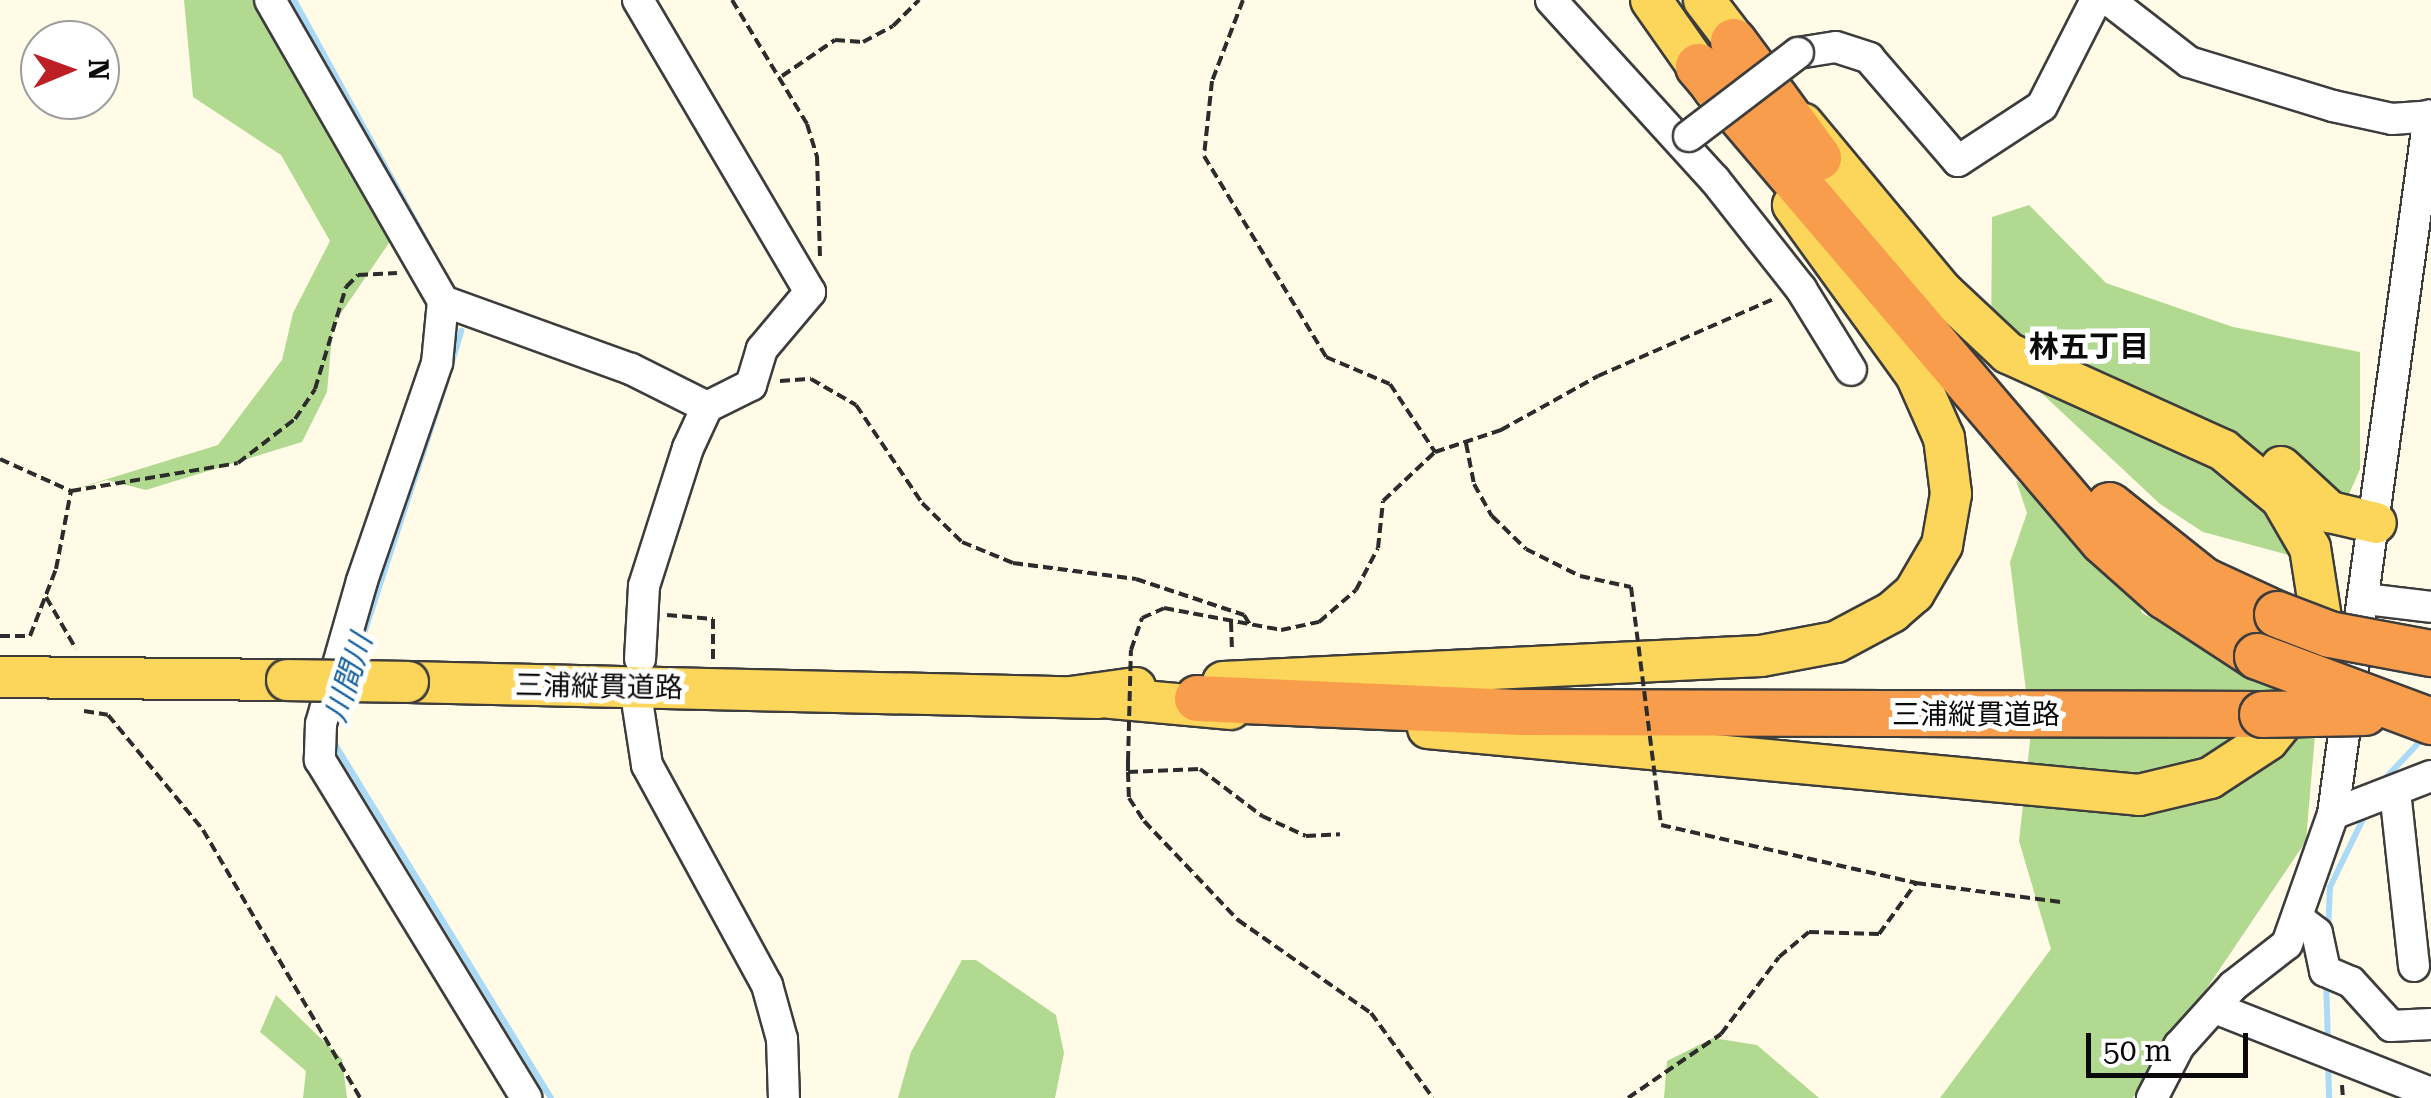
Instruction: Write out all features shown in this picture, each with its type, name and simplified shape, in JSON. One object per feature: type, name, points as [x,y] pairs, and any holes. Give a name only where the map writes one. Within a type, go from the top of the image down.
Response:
[{"type":"highway","points":[[1716,54],[1824,166],[2098,494],[2204,580],[2329,634],[2431,653]]},
{"type":"highway","points":[[1716,54],[2104,541],[2261,689],[2431,721]]},
{"type":"highway","name":"三浦縦貫道路","points":[[2261,689],[2431,710]]},
{"type":"highway","name":"三浦縦貫道路","points":[[1197,698],[1522,704],[2261,689],[2431,696]]},
{"type":"main road","points":[[1090,697],[2096,794],[2176,789],[2210,778],[2268,740],[2312,665],[2321,618],[2310,548],[2282,498],[2223,450],[2044,374],[1974,324],[1716,54],[1652,0]]},
{"type":"main road","points":[[1090,697],[1166,684],[1761,656],[1867,630],[1914,593],[1942,544],[1951,494],[1934,408],[1716,54],[1704,0]]},
{"type":"main road","points":[[2163,422],[2250,443],[2330,512],[2376,524]]},
{"type":"main road","name":"三浦縦貫道路","points":[[0,676],[1197,698]]},
{"type":"street","points":[[270,0],[435,288],[437,363],[357,599],[320,724],[320,760],[526,1098]]},
{"type":"street","points":[[638,0],[810,292],[762,349],[752,384],[707,407],[654,552],[642,612],[640,658]]},
{"type":"street","points":[[1550,0],[1686,138],[1802,289],[1851,370]]},
{"type":"street","points":[[1686,138],[1798,53],[1836,47],[1869,58],[1958,161],[2042,106],[2092,2],[2189,62],[2332,106],[2430,116],[2419,270],[2333,814],[2300,920],[2287,944],[2179,1046],[2152,1098]]},
{"type":"street","points":[[435,288],[631,369],[707,407]]},
{"type":"street","points":[[2365,598],[2431,607]]},
{"type":"street","points":[[638,707],[647,765],[766,985],[782,1039],[784,1098]]},
{"type":"street","points":[[2333,814],[2431,776]]},
{"type":"street","points":[[2394,792],[2414,966]]},
{"type":"street","points":[[2300,920],[2317,934],[2325,971],[2351,982],[2391,1026],[2431,1024]]},
{"type":"street","points":[[2215,1008],[2431,1093]]},
{"type":"path","points":[[732,0],[782,76],[817,156],[820,257],[810,292]]},
{"type":"path","points":[[782,76],[835,40],[864,42],[920,0]]},
{"type":"path","points":[[1243,0],[1212,81],[1204,156],[1326,357],[1390,384],[1435,452]]},
{"type":"path","points":[[0,459],[71,491],[238,463],[295,419],[315,389],[346,287],[358,275],[435,288]]},
{"type":"path","points":[[1433,1098],[1371,1013],[1238,920],[1158,836],[1129,798],[1130,650],[1142,618],[1164,608],[1252,626],[1319,622],[1356,590],[1378,548],[1383,501],[1435,452],[1466,443],[1726,315],[1802,289]]},
{"type":"path","points":[[752,384],[812,379],[844,395],[922,503],[962,542],[1013,563],[1136,579],[1244,614],[1252,626]]},
{"type":"path","points":[[1466,443],[1474,484],[1492,516],[1526,549],[1580,576],[1631,588],[1661,825],[1916,882],[2061,902]]},
{"type":"path","points":[[0,636],[30,636],[46,597],[71,491]]},
{"type":"path","points":[[46,597],[80,656]]},
{"type":"path","points":[[642,612],[713,620],[713,667]]},
{"type":"path","points":[[1230,621],[1232,667]]},
{"type":"path","points":[[108,715],[202,830],[360,1098]]},
{"type":"path","points":[[1128,772],[1200,769],[1262,816],[1306,836],[1340,834]]},
{"type":"path","points":[[1628,1098],[1721,1034],[1778,957],[1809,932],[1879,934],[1916,882]]},
{"type":"green space","points":[[184,0],[254,0],[293,72],[366,170],[393,237],[333,325],[327,392],[302,442],[146,490],[107,480],[65,492],[218,445],[282,360],[293,313],[330,241],[281,155],[193,97]]},
{"type":"green space","points":[[2029,205],[2106,283],[2233,327],[2360,352],[2360,469],[2319,563],[2203,532],[2160,504],[1991,346],[1992,217]]},
{"type":"green space","points":[[2016,480],[2135,587],[2142,613],[2288,689],[2315,735],[2306,841],[2133,1098],[1940,1098],[2051,949],[2019,841],[2031,732],[2010,562],[2027,513]]},
{"type":"green space","points":[[962,960],[976,960],[1056,1015],[1064,1053],[1055,1098],[898,1098],[911,1052]]},
{"type":"green space","points":[[276,995],[342,1059],[347,1098],[303,1098],[306,1071],[260,1032]]},
{"type":"green space","points":[[1713,1038],[1757,1045],[1819,1098],[1664,1098],[1667,1061]]},
{"type":"waterway","name":"川間川","points":[[294,0],[431,250]]},
{"type":"waterway","name":"川間川","points":[[450,368],[461,331]]},
{"type":"waterway","name":"川間川","points":[[353,667],[447,380]]},
{"type":"waterway","points":[[2380,784],[2426,735]]},
{"type":"waterway","name":"川間川","points":[[333,741],[551,1098]]},
{"type":"waterway","points":[[2328,932],[2330,887],[2366,813]]},
{"type":"waterway","points":[[2326,979],[2328,1042]]},
{"type":"waterway","points":[[2328,1064],[2329,1098]]},
{"type":"district","name":"林五丁目","points":[[2089,347]]}]
